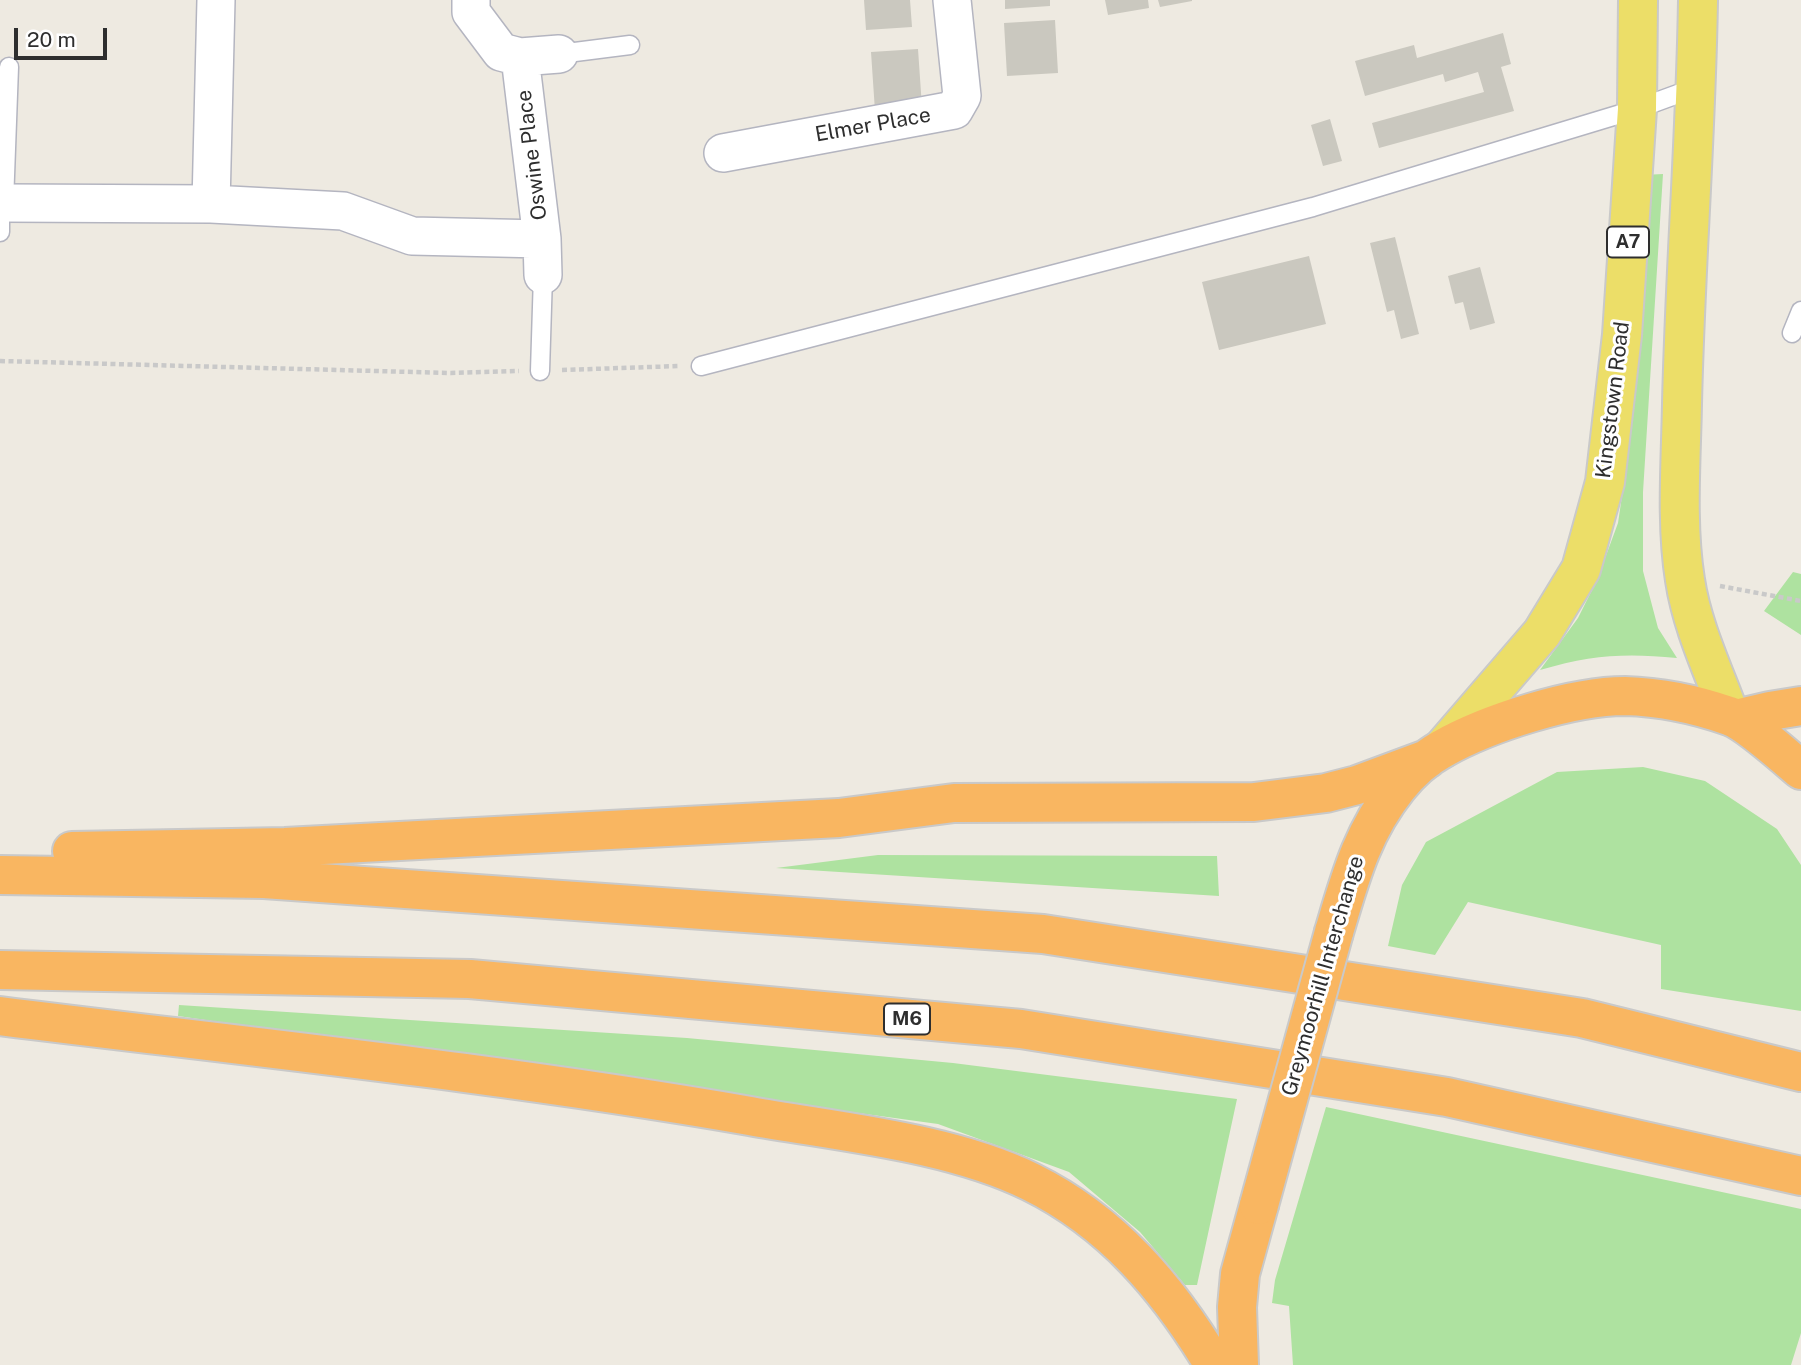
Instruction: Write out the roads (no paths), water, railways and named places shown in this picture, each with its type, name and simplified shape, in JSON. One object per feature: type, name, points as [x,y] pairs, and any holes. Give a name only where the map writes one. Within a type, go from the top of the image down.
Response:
[{"type":"highway","name":"Greymoorhill Interchange","points":[[1239,1365],[1237,1307],[1240,1274],[1334,932],[1357,854],[1374,820],[1399,786],[1434,754],[1483,730],[1575,701],[1622,696],[1661,698],[1733,718],[1801,770]]},
{"type":"highway","points":[[1733,718],[1801,706]]},
{"type":"highway","points":[[0,852],[285,847],[839,818],[954,803],[1254,802],[1337,791],[1434,754]]},
{"type":"highway","points":[[0,874],[264,879],[1043,934],[1582,1018],[1801,1072]]},
{"type":"highway","name":"M6","points":[[0,970],[470,979],[1021,1029],[1447,1097],[1801,1176]]},
{"type":"highway","points":[[0,1016],[386,1063],[657,1100],[946,1152],[997,1167],[1062,1198],[1097,1223],[1130,1251],[1167,1294],[1214,1365]]},
{"type":"main road","name":"Kingstown Road","points":[[1434,754],[1542,634],[1581,569],[1605,482],[1622,335],[1637,109],[1638,0]]},
{"type":"main road","points":[[1698,0],[1697,87],[1684,327],[1680,497],[1685,580],[1697,629],[1733,718]]},
{"type":"street","points":[[211,204],[216,0]]},
{"type":"street","points":[[471,0],[471,12],[501,52],[520,57],[559,54]]},
{"type":"street","name":"Elmer Place","points":[[723,153],[954,110],[962,96],[952,0]]},
{"type":"street","name":"Oswine Place","points":[[2,217],[211,204],[343,211],[412,236],[542,239],[520,57]]},
{"type":"street","points":[[542,239],[543,275]]},
{"type":"lane","points":[[559,54],[630,45]]},
{"type":"lane","name":"Oswine Place","points":[[2,217],[9,67]]},
{"type":"lane","points":[[701,366],[1312,207],[1637,109],[1697,87]]},
{"type":"lane","points":[[540,371],[543,275]]},
{"type":"lane","points":[[1792,333],[1801,311]]}]
